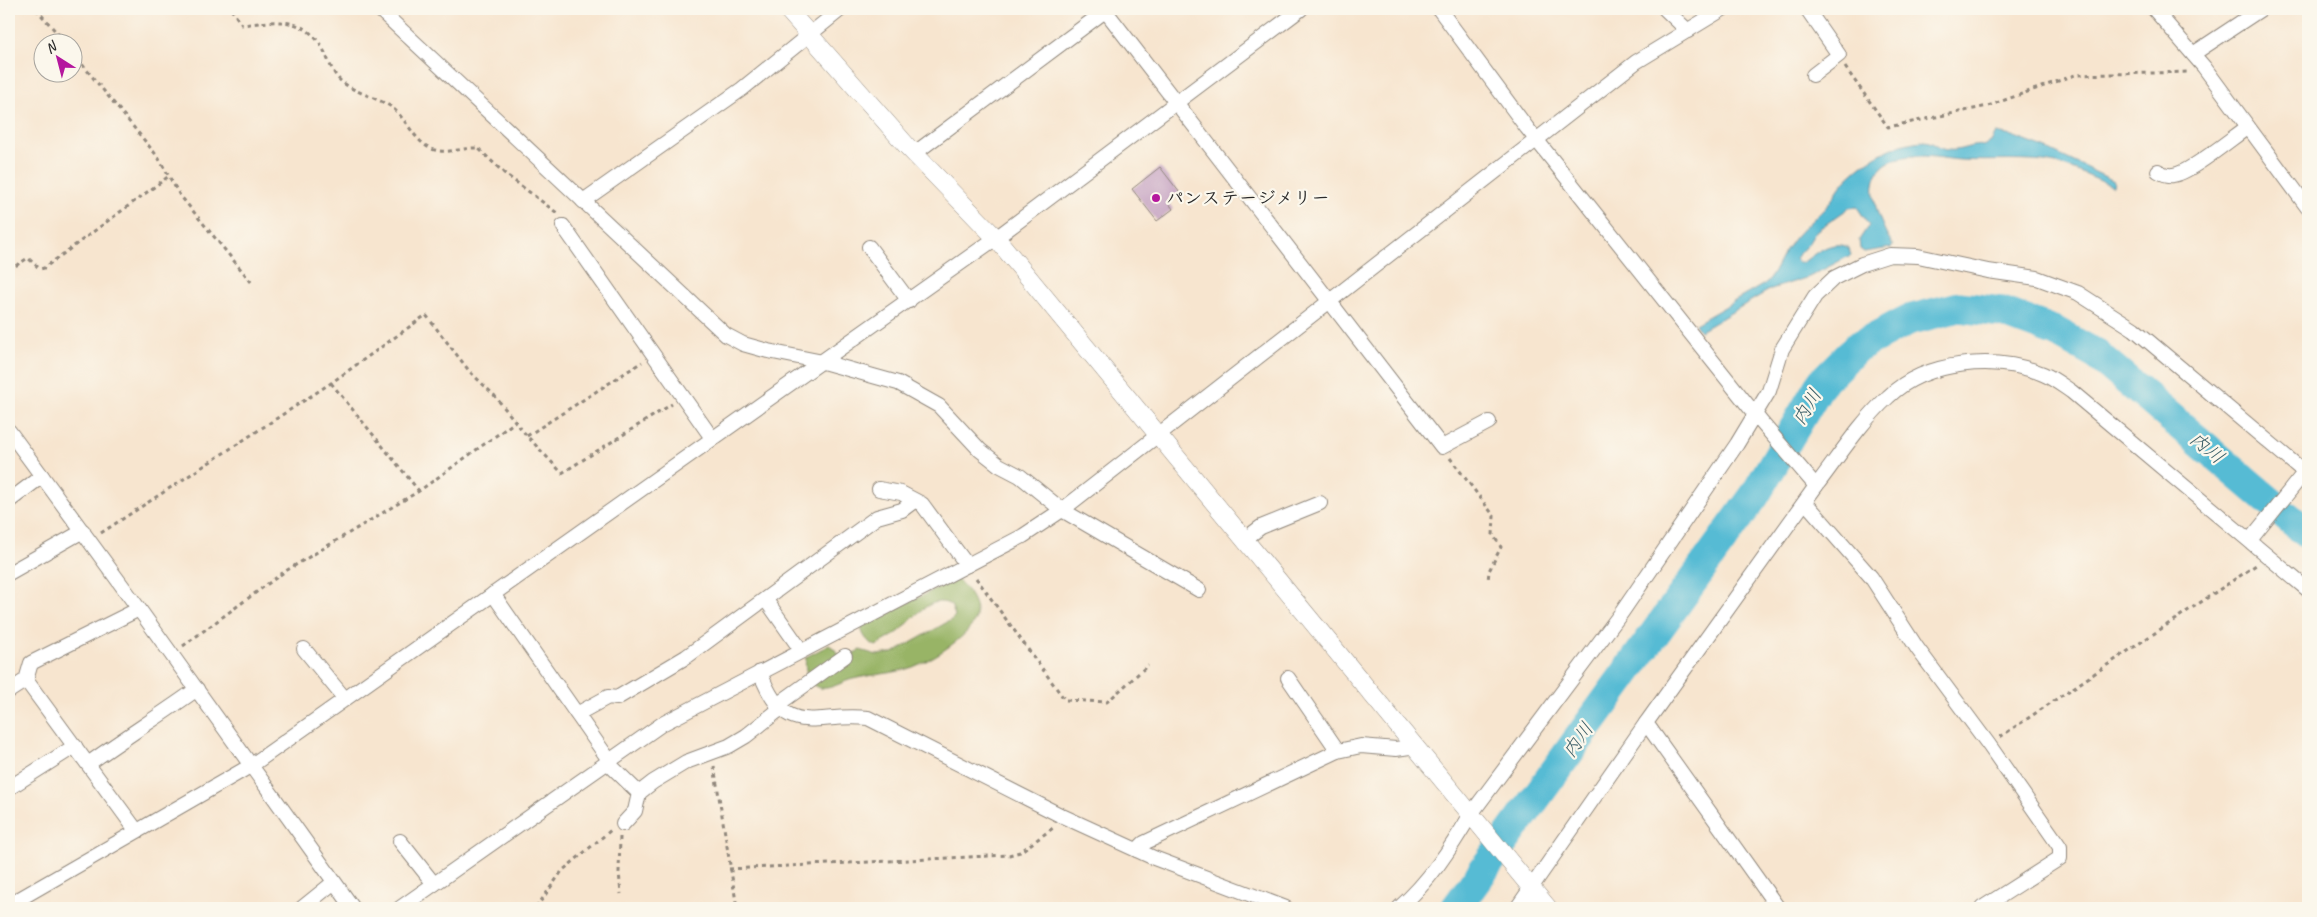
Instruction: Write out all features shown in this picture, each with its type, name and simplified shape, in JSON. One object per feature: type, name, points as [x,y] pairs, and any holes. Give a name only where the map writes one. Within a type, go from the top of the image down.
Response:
[{"type":"street","points":[[381,9],[726,335],[743,344],[768,351],[823,362],[898,383],[939,406],[980,450],[1000,465],[1020,476],[1062,510],[1199,590]]},
{"type":"street","points":[[787,9],[915,153],[996,238],[1548,908]]},
{"type":"street","points":[[583,201],[742,88],[841,9]]},
{"type":"street","points":[[9,905],[136,830],[252,765],[712,438],[909,301],[1302,9]]},
{"type":"street","points":[[1440,9],[1538,140],[1758,419],[1813,483]]},
{"type":"street","points":[[1665,9],[1688,30]]},
{"type":"street","points":[[400,908],[662,724],[1023,536],[1062,510],[1636,62],[1723,9]]},
{"type":"street","points":[[1807,9],[1839,55],[1813,75]]},
{"type":"street","points":[[2154,9],[2204,68],[2308,208]]},
{"type":"street","points":[[2193,54],[2262,9]]},
{"type":"street","points":[[915,153],[1104,10],[1442,447],[1489,422]]},
{"type":"street","points":[[2158,171],[2165,175],[2174,176],[2187,170],[2248,127]]},
{"type":"street","points":[[563,226],[712,438]]},
{"type":"street","points":[[869,247],[909,301]]},
{"type":"street","points":[[1399,908],[1418,892],[1451,848],[1622,612],[1758,419],[1769,392],[1782,349],[1815,296],[1834,278],[1862,264],[1890,255],[1918,256],[1988,271],[2037,278],[2078,293],[2134,329],[2305,474],[2253,536]]},
{"type":"street","points":[[1517,908],[1530,886],[1646,722],[1805,502],[1813,483],[1860,427],[1890,395],[1914,380],[1958,364],[1987,362],[2017,365],[2045,374],[2072,392],[2253,536],[2269,556],[2308,590]]},
{"type":"street","points":[[9,431],[87,536],[252,765],[333,883],[353,908]]},
{"type":"street","points":[[9,501],[42,476]]},
{"type":"street","points":[[879,488],[901,493],[922,504],[966,565]]},
{"type":"street","points":[[577,714],[608,698],[617,698],[686,656],[766,600],[877,517],[902,510],[914,501]]},
{"type":"street","points":[[1805,502],[1870,576],[1917,648],[1989,745],[2060,847],[2060,858],[1982,908]]},
{"type":"street","points":[[1245,539],[1260,527],[1320,503]]},
{"type":"street","points":[[9,573],[87,536]]},
{"type":"street","points":[[493,594],[608,761],[640,793]]},
{"type":"street","points":[[766,600],[801,650]]},
{"type":"street","points":[[9,691],[26,680],[31,663],[139,609]]},
{"type":"street","points":[[304,649],[344,699]]},
{"type":"street","points":[[623,824],[635,811],[640,793],[686,762],[712,753],[746,736],[779,707],[845,656]]},
{"type":"street","points":[[760,672],[765,685],[779,707],[798,719],[813,721],[846,716],[868,718],[1060,816],[1207,880],[1286,908]]},
{"type":"street","points":[[1288,678],[1338,751]]},
{"type":"street","points":[[26,680],[136,830]]},
{"type":"street","points":[[88,764],[126,736],[155,720],[197,689]]},
{"type":"street","points":[[1646,722],[1778,908]]},
{"type":"street","points":[[9,788],[75,746]]},
{"type":"street","points":[[1137,850],[1144,843],[1338,751],[1361,746],[1396,748],[1416,746]]},
{"type":"street","points":[[400,840],[434,884]]},
{"type":"street","points":[[302,908],[333,883]]},
{"type":"path","points":[[36,9],[56,32]]},
{"type":"path","points":[[231,9],[242,25],[279,20],[298,24],[312,34],[323,48],[331,68],[340,82],[391,106],[430,149],[442,152],[478,148],[535,198],[566,219],[563,226]]},
{"type":"path","points":[[1837,56],[1888,127],[1988,106],[2075,75],[2092,73],[2198,72],[2204,68]]},
{"type":"path","points":[[82,64],[144,138],[179,194],[252,283]]},
{"type":"path","points":[[9,270],[28,258],[40,269],[44,268],[169,176]]},
{"type":"path","points":[[87,536],[108,527],[330,383],[426,315],[470,372],[494,395],[527,436],[562,474],[683,397]]},
{"type":"path","points":[[527,436],[653,355]]},
{"type":"path","points":[[330,383],[419,491]]},
{"type":"path","points":[[172,654],[284,572],[419,491],[515,422]]},
{"type":"path","points":[[1442,447],[1494,516],[1493,535],[1501,547],[1489,571],[1488,581]]},
{"type":"path","points":[[1989,745],[2269,556]]},
{"type":"path","points":[[966,565],[1065,700],[1107,702],[1148,666]]},
{"type":"path","points":[[712,753],[737,908]]},
{"type":"path","points":[[730,869],[1009,854],[1020,852],[1052,830],[1060,816]]},
{"type":"path","points":[[621,894],[618,855],[623,824]]},
{"type":"path","points":[[536,908],[562,871],[592,843],[623,824]]},
{"type":"green space","points":[[956,579],[969,592],[975,604],[976,616],[970,629],[947,648],[913,667],[853,679],[828,688],[816,687],[809,680],[806,671],[806,657],[829,645],[835,649],[837,654],[850,655],[860,650],[877,655],[893,653],[951,620],[955,616],[951,605],[936,602],[922,609],[900,631],[876,646],[866,638],[861,626]]},
{"type":"water","points":[[1996,133],[2012,136],[2047,149],[2114,181],[2113,186],[2070,169],[2046,162],[1961,160],[1918,156],[1894,160],[1882,168],[1875,178],[1874,190],[1875,204],[1893,246],[1891,248],[1864,252],[1860,249],[1859,240],[1869,225],[1857,207],[1849,208],[1816,231],[1808,244],[1795,258],[1798,262],[1802,263],[1824,248],[1836,245],[1843,245],[1849,248],[1851,255],[1809,277],[1771,289],[1700,331],[1695,324],[1766,283],[1795,237],[1825,208],[1851,175],[1879,154],[1901,145],[1923,141],[1930,142],[1947,150],[1984,146],[1991,142]]},
{"type":"building","name":"パンステージメリー","points":[[1160,167],[1180,193],[1168,202],[1173,209],[1157,221],[1132,189]]},
{"type":"waterway","name":"内川","points":[[1456,908],[1755,495],[1821,383],[1857,347],[1908,320],[1959,307],[2002,312],[2056,332],[2097,355],[2308,534]]},
{"type":"place","name":"パンステージメリー","points":[[1156,198]]}]
